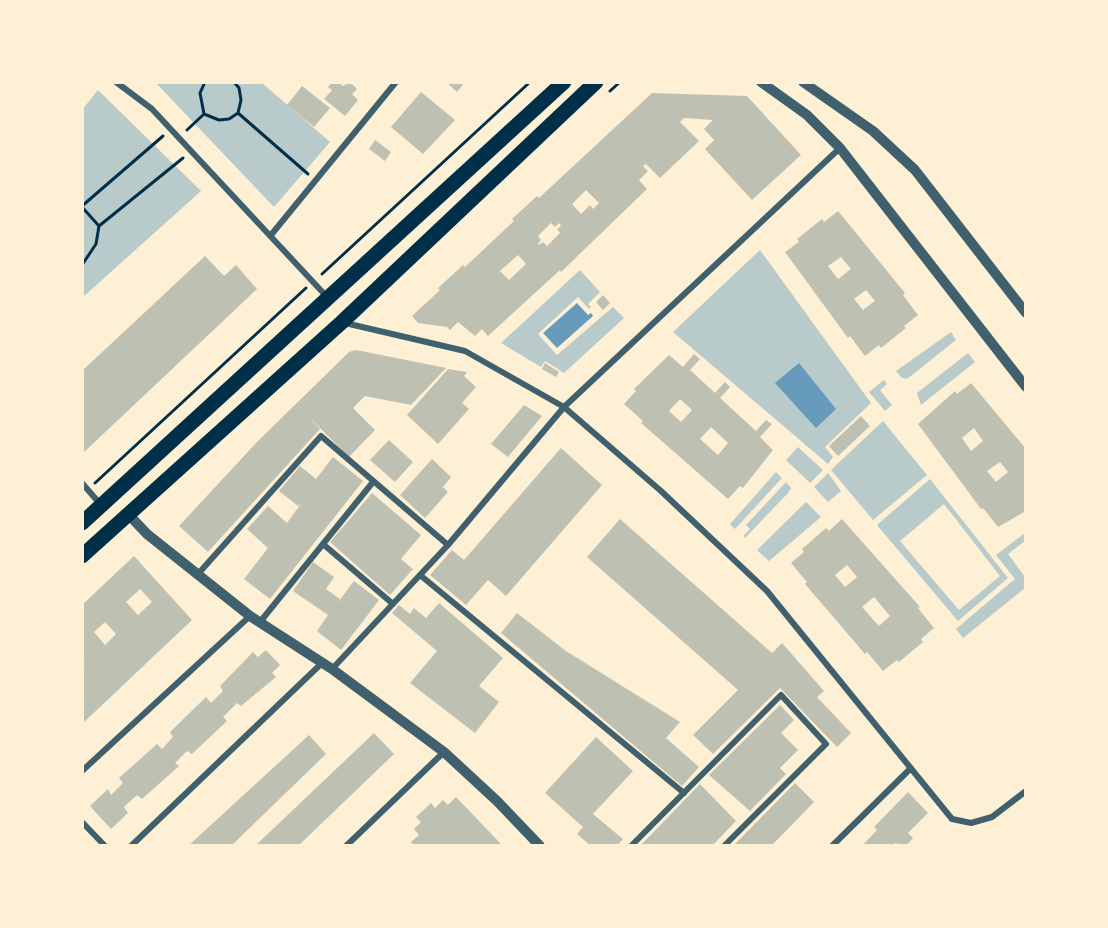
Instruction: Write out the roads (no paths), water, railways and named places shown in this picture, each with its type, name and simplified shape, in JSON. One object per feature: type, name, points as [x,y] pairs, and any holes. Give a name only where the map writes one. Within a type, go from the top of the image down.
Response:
[{"type":"main road","points":[[82,523],[564,82]]},
{"type":"main road","points":[[82,556],[342,322],[596,82]]},
{"type":"street","points":[[116,82],[152,109],[328,299]]},
{"type":"street","points":[[270,235],[396,82]]},
{"type":"street","points":[[761,82],[807,115],[840,148],[1026,387]]},
{"type":"street","points":[[803,82],[873,130],[915,170],[1026,312]]},
{"type":"street","points":[[130,846],[393,604],[448,545],[564,407],[840,148]]},
{"type":"street","points":[[342,322],[465,351],[564,407],[661,491],[767,591],[952,819],[971,823],[992,817],[1026,791]]},
{"type":"street","points":[[198,574],[321,436],[448,545]]},
{"type":"street","points":[[260,622],[373,482]]},
{"type":"street","points":[[82,483],[102,505]]},
{"type":"street","points":[[129,514],[147,534],[250,616],[327,666],[444,752],[497,801],[540,846]]},
{"type":"street","points":[[323,544],[393,604]]},
{"type":"street","points":[[420,575],[684,793]]},
{"type":"street","points":[[82,771],[250,616]]},
{"type":"street","points":[[631,846],[781,695],[826,744],[724,846]]},
{"type":"street","points":[[346,846],[444,752]]},
{"type":"street","points":[[832,846],[911,768]]},
{"type":"street","points":[[82,822],[105,846]]},
{"type":"water","points":[[577,303],[588,315],[591,313],[593,316],[557,348],[543,333]]},
{"type":"water","points":[[799,363],[836,409],[816,428],[775,383]]}]
